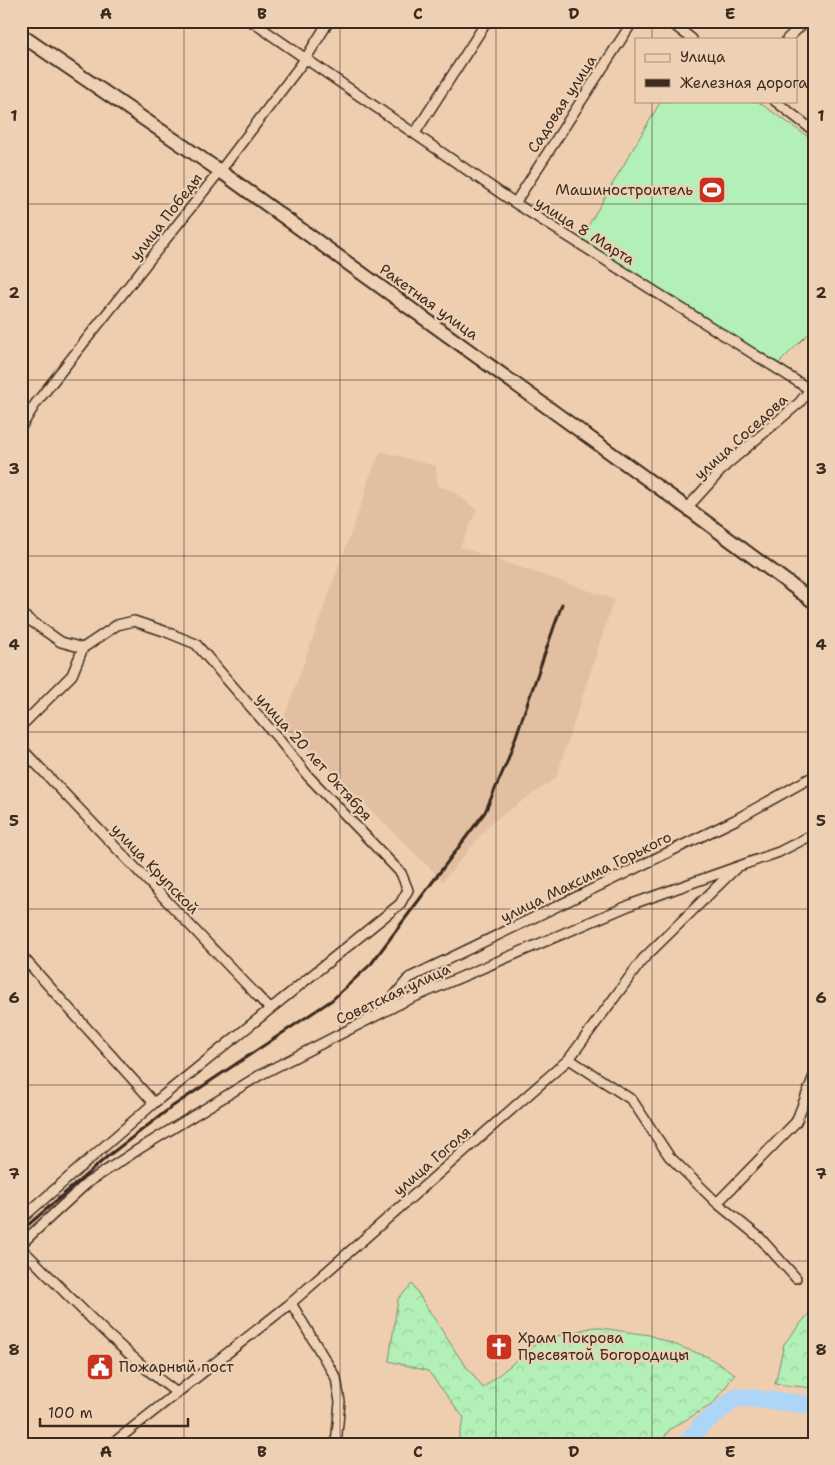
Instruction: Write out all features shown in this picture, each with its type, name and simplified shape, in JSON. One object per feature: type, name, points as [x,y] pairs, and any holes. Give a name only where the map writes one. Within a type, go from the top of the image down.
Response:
[{"type":"main road","name":"Ракетная улица","points":[[21,35],[220,171],[811,596]]},
{"type":"street","name":"улица 8 Марта","points":[[251,21],[514,203],[811,387]]},
{"type":"street","name":"улица Победы","points":[[21,427],[36,403],[220,171],[306,58],[329,21]]},
{"type":"street","points":[[415,133],[487,21]]},
{"type":"street","name":"Садовая улица","points":[[514,203],[632,21]]},
{"type":"street","points":[[669,21],[691,38]]},
{"type":"street","points":[[788,38],[806,21]]},
{"type":"street","points":[[776,102],[814,131]]},
{"type":"street","name":"улица Соседова","points":[[687,508],[726,465],[799,403],[814,380]]},
{"type":"street","points":[[21,614],[62,642],[84,648],[72,675],[21,726]]},
{"type":"street","name":"улица 20 лет Октября","points":[[84,648],[117,625],[134,621],[196,644],[308,776],[401,873],[408,890],[400,904],[270,1009]]},
{"type":"street","name":"улица Крупской","points":[[21,748],[270,1009]]},
{"type":"street","name":"улица Максима Горького","points":[[380,1013],[409,978],[726,824],[814,776]]},
{"type":"street","name":"Советская улица","points":[[21,1244],[87,1183],[260,1075],[405,1001],[635,903],[779,852],[814,834]]},
{"type":"street","name":"улица Гоголя","points":[[112,1444],[291,1303],[569,1059],[643,959],[739,866]]},
{"type":"street","points":[[21,955],[154,1103]]},
{"type":"street","points":[[21,1218],[154,1103],[270,1009]]},
{"type":"street","points":[[569,1059],[632,1100],[669,1156],[717,1203],[760,1238],[796,1278]]},
{"type":"street","points":[[717,1203],[796,1122],[814,1076]]},
{"type":"street","points":[[21,1248],[147,1371],[177,1392]]},
{"type":"street","points":[[291,1303],[336,1378],[340,1402],[336,1444]]},
{"type":"shaded area","points":[[381,451],[436,466],[438,486],[451,490],[477,510],[460,547],[614,599],[556,778],[492,822],[443,881],[282,723],[366,491],[368,480]]},
{"type":"green space","name":"Машиностроитель","points":[[660,102],[758,102],[814,141],[814,328],[778,364],[749,345],[741,345],[581,238]]},
{"type":"green space","points":[[412,1284],[459,1357],[483,1388],[541,1340],[594,1327],[649,1335],[708,1357],[735,1374],[713,1404],[670,1429],[660,1444],[457,1444],[464,1418],[428,1371],[389,1361],[398,1299]]},
{"type":"green space","points":[[814,1307],[814,1388],[775,1384],[784,1344]]},
{"type":"waterway","points":[[685,1444],[702,1425],[737,1397],[814,1405]]},
{"type":"railway","points":[[21,1231],[108,1156],[173,1106],[332,1000],[371,964],[485,812],[507,762],[562,604]]},
{"type":"place","name":"Машиностроитель","points":[[712,190]]},
{"type":"place","name":"Храм Покрова Пресвятой Богородицы","points":[[499,1347]]},
{"type":"place","name":"Пожарный пост","points":[[100,1367]]}]
